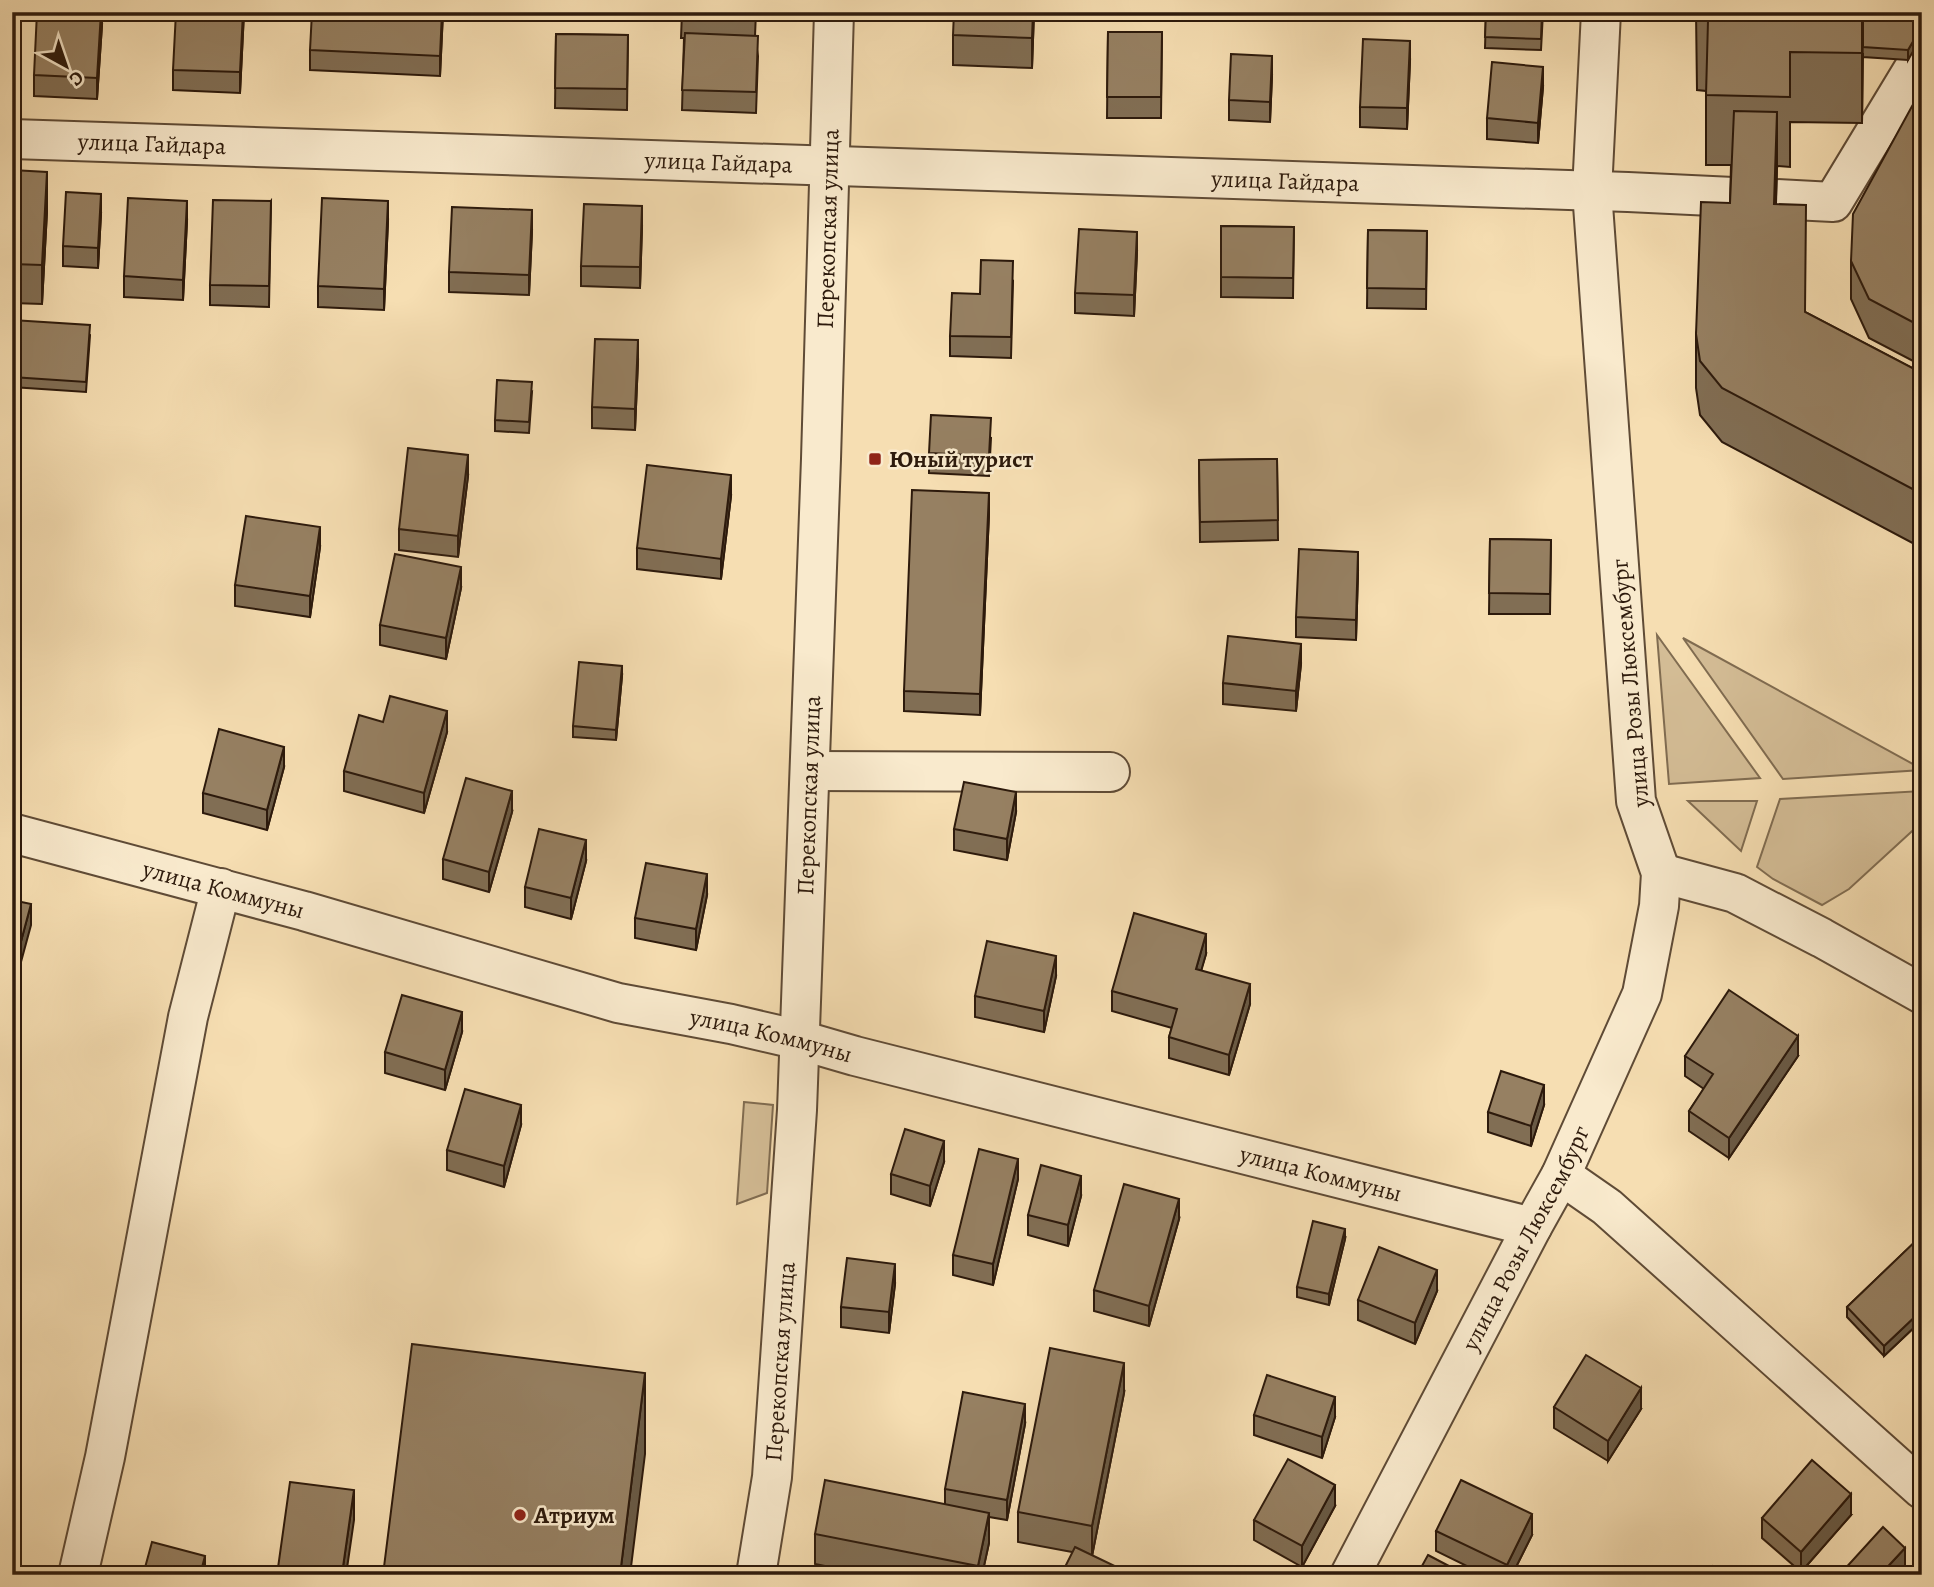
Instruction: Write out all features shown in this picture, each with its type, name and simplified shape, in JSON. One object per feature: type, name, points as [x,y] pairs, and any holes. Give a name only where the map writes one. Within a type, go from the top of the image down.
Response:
[{"type":"street","name":"Перекопская улица","points":[[756,1575],[772,1477],[797,1110],[834,12]]},
{"type":"street","name":"улица Розы Люксембург","points":[[1350,1575],[1561,1175],[1642,995],[1659,906],[1661,873],[1636,800],[1592,191],[1601,12]]},
{"type":"street","points":[[1776,199],[1833,202],[1922,55]]},
{"type":"street","name":"улица Гайдара","points":[[12,139],[1733,197]]},
{"type":"street","points":[[810,771],[1110,772]]},
{"type":"street","name":"улица Коммуны","points":[[12,833],[304,911],[618,1003],[800,1040],[1532,1227]]},
{"type":"street","points":[[1661,873],[1735,893],[1922,995]]},
{"type":"street","points":[[78,1575],[105,1457],[188,1017],[221,888]]},
{"type":"street","points":[[1561,1175],[1608,1207],[1922,1489]]},
{"type":"shaded area","points":[[1657,635],[1760,778],[1669,784]]},
{"type":"shaded area","points":[[1683,638],[1922,769],[1922,770],[1783,779]]},
{"type":"shaded area","points":[[1922,791],[1922,822],[1849,889],[1822,905],[1773,879],[1757,867],[1780,799]]},
{"type":"shaded area","points":[[1688,801],[1757,801],[1741,851]]},
{"type":"shaded area","points":[[744,1102],[773,1105],[767,1193],[737,1204]]},
{"type":"building","points":[[37,12],[101,12],[97,78],[34,75]]},
{"type":"building","points":[[176,12],[243,12],[240,72],[173,70]]},
{"type":"building","points":[[312,12],[442,12],[440,56],[310,50]]},
{"type":"building","points":[[682,12],[755,12],[755,19],[681,18]]},
{"type":"building","points":[[954,12],[1033,12],[1032,38],[953,35]]},
{"type":"building","points":[[1486,12],[1542,12],[1541,39],[1485,37]]},
{"type":"building","points":[[1696,12],[1862,12],[1862,53],[1790,52],[1790,97],[1706,95],[1708,21],[1697,20]]},
{"type":"building","points":[[1863,12],[1922,12],[1922,26],[1908,50],[1863,47]]},
{"type":"building","points":[[1108,32],[1162,32],[1161,97],[1107,97]]},
{"type":"building","points":[[685,33],[758,36],[756,92],[682,90]]},
{"type":"building","points":[[556,34],[628,35],[627,89],[555,88]]},
{"type":"building","points":[[1363,39],[1410,41],[1407,108],[1360,107]]},
{"type":"building","points":[[1231,54],[1272,56],[1270,102],[1229,100]]},
{"type":"building","points":[[1492,62],[1543,67],[1538,123],[1487,118]]},
{"type":"building","points":[[1922,88],[1922,327],[1869,299],[1851,261],[1853,214]]},
{"type":"building","points":[[1734,111],[1777,112],[1774,204],[1806,205],[1805,312],[1922,373],[1922,494],[1722,388],[1700,361],[1696,334],[1701,202],[1730,203]]},
{"type":"building","points":[[12,170],[47,172],[42,265],[12,264]]},
{"type":"building","points":[[66,192],[101,194],[98,248],[63,246]]},
{"type":"building","points":[[128,198],[187,201],[183,280],[124,276]]},
{"type":"building","points":[[322,198],[388,201],[384,289],[318,286]]},
{"type":"building","points":[[213,200],[271,201],[269,286],[210,285]]},
{"type":"building","points":[[584,204],[642,206],[640,267],[581,266]]},
{"type":"building","points":[[452,207],[532,210],[529,275],[449,272]]},
{"type":"building","points":[[1221,226],[1294,227],[1293,278],[1221,277]]},
{"type":"building","points":[[1079,229],[1137,232],[1134,295],[1075,293]]},
{"type":"building","points":[[1368,230],[1427,231],[1426,289],[1367,288]]},
{"type":"building","points":[[981,260],[1013,261],[1011,337],[950,336],[952,293],[980,294]]},
{"type":"building","points":[[12,320],[90,325],[86,382],[12,377]]},
{"type":"building","points":[[595,339],[638,340],[635,409],[592,407]]},
{"type":"building","points":[[1922,358],[1922,373],[1916,370]]},
{"type":"building","points":[[497,380],[532,382],[529,422],[495,420]]},
{"type":"building","points":[[931,415],[991,418],[989,456],[929,453]]},
{"type":"building","points":[[408,448],[468,455],[458,536],[399,529]]},
{"type":"building","points":[[1277,459],[1278,520],[1200,522],[1199,460]]},
{"type":"building","points":[[647,465],[731,475],[721,559],[637,548]]},
{"type":"building","points":[[912,490],[989,493],[980,694],[904,691]]},
{"type":"building","points":[[246,516],[320,527],[310,596],[235,585]]},
{"type":"building","points":[[1490,539],[1551,540],[1550,594],[1489,593]]},
{"type":"building","points":[[1299,549],[1358,552],[1356,620],[1296,617]]},
{"type":"building","points":[[395,554],[461,567],[446,638],[380,625]]},
{"type":"building","points":[[1228,636],[1301,644],[1296,691],[1223,683]]},
{"type":"building","points":[[579,662],[622,666],[616,730],[573,726]]},
{"type":"building","points":[[390,696],[447,711],[424,793],[344,771],[359,715],[383,722]]},
{"type":"building","points":[[219,729],[284,747],[267,810],[203,793]]},
{"type":"building","points":[[466,778],[512,791],[489,872],[443,859]]},
{"type":"building","points":[[964,782],[1016,792],[1007,839],[954,829]]},
{"type":"building","points":[[539,829],[586,840],[571,898],[525,887]]},
{"type":"building","points":[[646,863],[707,874],[696,929],[635,918]]},
{"type":"building","points":[[12,900],[31,904],[12,975]]},
{"type":"building","points":[[1134,913],[1206,934],[1196,969],[1250,984],[1229,1055],[1169,1037],[1177,1009],[1112,991]]},
{"type":"building","points":[[987,941],[1056,956],[1044,1011],[975,996]]},
{"type":"building","points":[[1729,990],[1798,1036],[1729,1138],[1689,1111],[1713,1074],[1685,1056]]},
{"type":"building","points":[[402,995],[462,1012],[445,1070],[385,1052]]},
{"type":"building","points":[[1501,1071],[1544,1085],[1531,1126],[1488,1112]]},
{"type":"building","points":[[465,1089],[521,1105],[504,1166],[447,1150]]},
{"type":"building","points":[[905,1129],[944,1141],[930,1186],[891,1174]]},
{"type":"building","points":[[979,1149],[1018,1159],[993,1264],[953,1255]]},
{"type":"building","points":[[1041,1165],[1081,1176],[1068,1225],[1028,1215]]},
{"type":"building","points":[[1124,1184],[1179,1199],[1149,1306],[1094,1290]]},
{"type":"building","points":[[1313,1221],[1345,1229],[1329,1294],[1297,1287]]},
{"type":"building","points":[[1922,1235],[1922,1310],[1884,1346],[1847,1307]]},
{"type":"building","points":[[1379,1247],[1437,1270],[1415,1323],[1358,1300]]},
{"type":"building","points":[[847,1258],[895,1264],[889,1312],[841,1307]]},
{"type":"building","name":"Атриум","points":[[412,1344],[645,1373],[620,1575],[383,1575]]},
{"type":"building","points":[[1050,1348],[1124,1363],[1092,1526],[1018,1512]]},
{"type":"building","points":[[1586,1355],[1641,1388],[1608,1441],[1554,1407]]},
{"type":"building","points":[[1267,1375],[1335,1397],[1322,1437],[1254,1415]]},
{"type":"building","points":[[963,1392],[1025,1404],[1007,1500],[945,1489]]},
{"type":"building","points":[[1288,1459],[1335,1485],[1302,1546],[1254,1520]]},
{"type":"building","points":[[1812,1460],[1851,1494],[1801,1552],[1762,1518]]},
{"type":"building","points":[[825,1480],[989,1513],[978,1566],[815,1534]]},
{"type":"building","points":[[1461,1480],[1532,1514],[1507,1565],[1436,1531]]},
{"type":"building","points":[[290,1482],[354,1490],[343,1567],[383,1575],[277,1575]]},
{"type":"building","points":[[1883,1527],[1905,1548],[1880,1575],[1845,1575],[1842,1572]]},
{"type":"building","points":[[152,1542],[205,1556],[200,1575],[143,1575]]},
{"type":"building","points":[[1075,1547],[1123,1570],[1121,1575],[1061,1575]]},
{"type":"building","points":[[1428,1555],[1466,1575],[1417,1575]]},
{"type":"building","points":[[1713,1566],[1726,1575],[1706,1575]]},
{"type":"place","name":"Юный турист","points":[[875,459]]},
{"type":"place","name":"Атриум","points":[[520,1515]]}]
